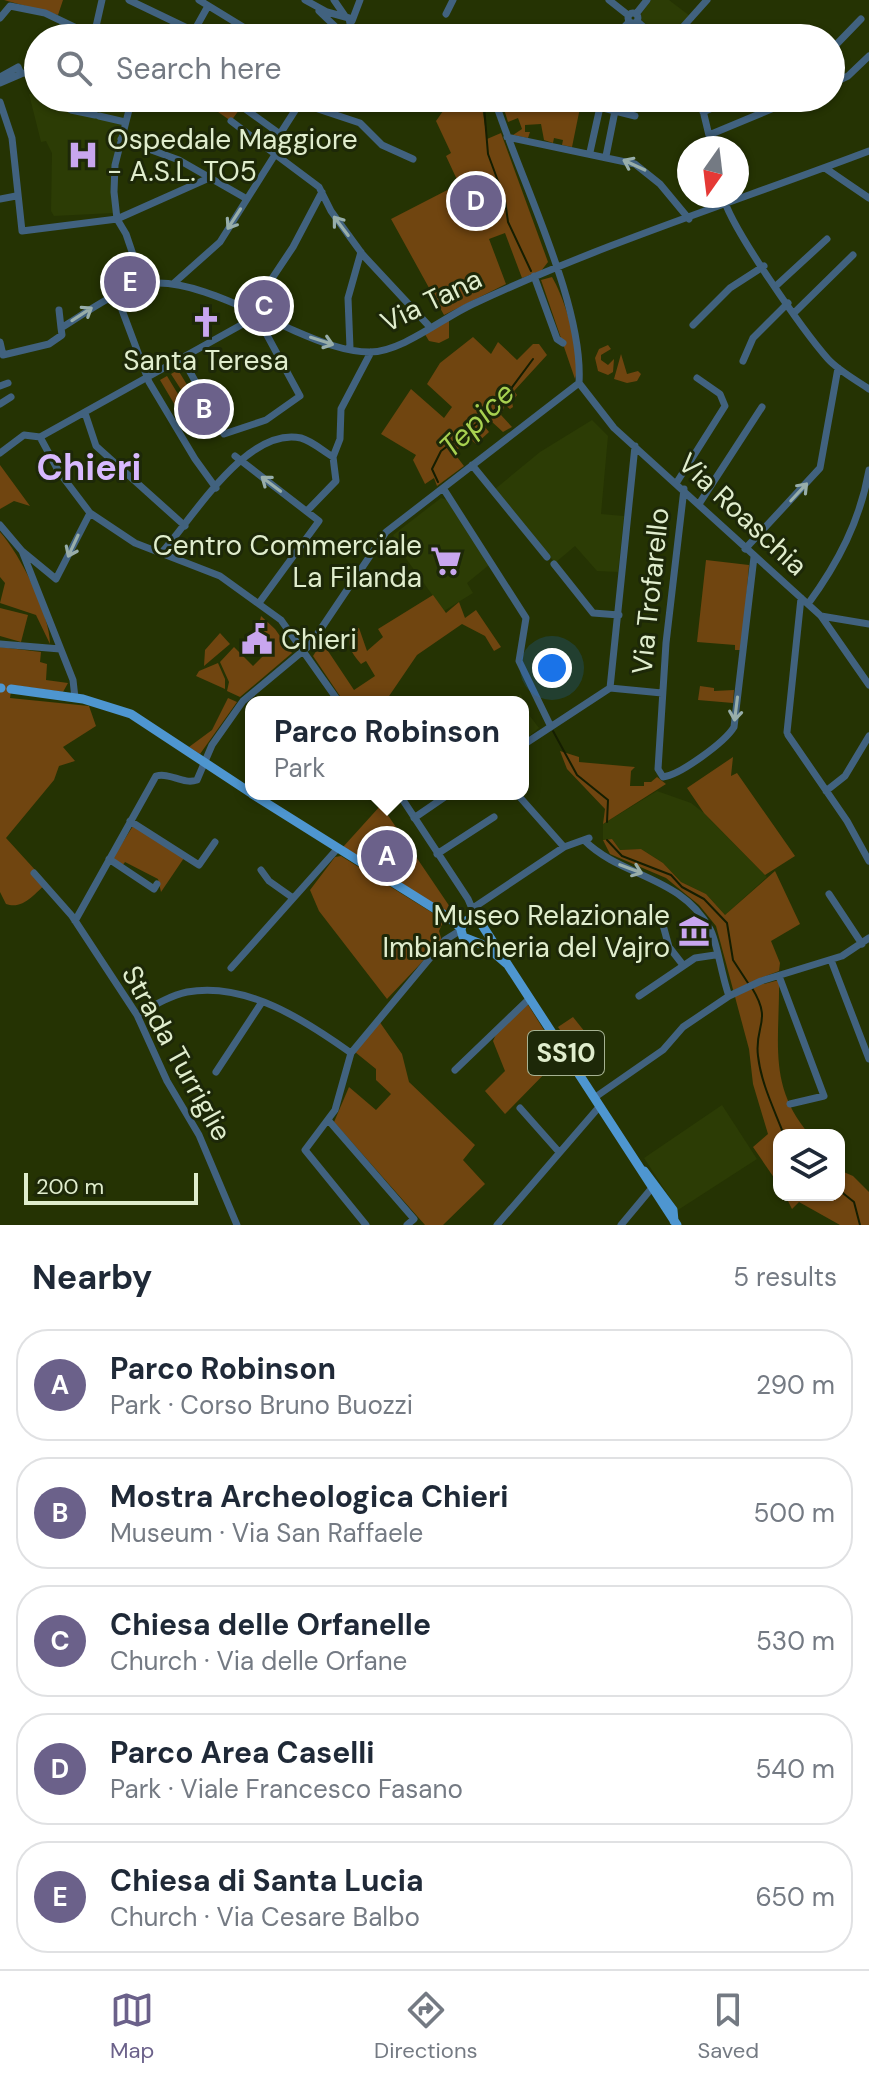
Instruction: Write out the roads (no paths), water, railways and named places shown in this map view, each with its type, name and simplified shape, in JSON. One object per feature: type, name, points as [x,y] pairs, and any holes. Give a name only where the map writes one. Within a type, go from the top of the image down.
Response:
[{"type":"main road","name":"SS10","points":[[4,689],[75,698],[131,714],[245,790]]},
{"type":"main road","name":"SS10","points":[[262,800],[448,917],[483,929],[649,1187],[673,1218]]},
{"type":"main road","name":"SS10","points":[[466,923],[466,939],[476,940],[507,964]]},
{"type":"main road","points":[[476,940],[483,929]]},
{"type":"street","points":[[99,24],[102,0]]},
{"type":"street","points":[[129,0],[179,24]]},
{"type":"street","points":[[199,0],[238,24]]},
{"type":"street","points":[[305,0],[342,24]]},
{"type":"street","points":[[334,0],[344,24]]},
{"type":"street","points":[[446,14],[453,0]]},
{"type":"street","points":[[609,0],[640,24]]},
{"type":"street","points":[[627,24],[647,0]]},
{"type":"street","points":[[686,24],[707,0]]},
{"type":"street","points":[[345,24],[358,4]]},
{"type":"street","points":[[0,18],[10,6],[45,13],[70,24]]},
{"type":"street","points":[[198,24],[208,6]]},
{"type":"street","points":[[845,36],[861,19]]},
{"type":"street","points":[[845,77],[869,56]]},
{"type":"street","points":[[0,77],[18,67],[23,74],[0,83]]},
{"type":"street","points":[[0,102],[12,138],[22,231],[117,219],[209,178]]},
{"type":"street","points":[[81,112],[125,122]]},
{"type":"street","points":[[128,112],[114,179],[117,219],[126,234],[143,284]]},
{"type":"street","points":[[249,112],[280,134]]},
{"type":"street","points":[[174,283],[220,242],[276,153],[280,134],[294,112]]},
{"type":"street","points":[[332,112],[360,123],[382,145],[413,159]]},
{"type":"street","points":[[247,696],[305,651],[386,532],[579,383],[576,335],[556,268],[499,112]]},
{"type":"street","points":[[590,152],[598,112]]},
{"type":"street","points":[[606,156],[615,112]]},
{"type":"street","points":[[619,112],[635,116]]},
{"type":"street","points":[[703,112],[709,135],[764,112]]},
{"type":"street","points":[[231,121],[319,187],[361,252],[429,326]]},
{"type":"street","points":[[507,137],[590,152],[646,171],[689,219]]},
{"type":"street","points":[[121,139],[179,160],[247,199]]},
{"type":"street","name":"Via Tana","points":[[749,196],[869,151]]},
{"type":"street","points":[[825,168],[869,198]]},
{"type":"street","points":[[0,453],[24,435],[35,436],[85,413],[241,325],[253,312],[293,247],[322,192]]},
{"type":"street","points":[[0,199],[16,196]]},
{"type":"street","name":"Via Tana","points":[[1,342],[3,355],[49,344],[62,335],[61,328],[116,294],[143,284],[174,283],[253,312],[324,343],[371,352],[410,340],[429,326],[534,276],[717,208]]},
{"type":"street","points":[[727,208],[794,313],[838,368],[867,384]]},
{"type":"street","points":[[777,285],[827,239]]},
{"type":"street","points":[[350,348],[348,298],[361,252]]},
{"type":"street","points":[[794,313],[853,255]]},
{"type":"street","points":[[693,325],[730,288],[764,266]]},
{"type":"street","points":[[534,276],[557,339],[563,343]]},
{"type":"street","points":[[116,294],[147,379],[216,488]]},
{"type":"street","points":[[743,361],[753,338],[788,303]]},
{"type":"street","points":[[59,310],[61,328]]},
{"type":"street","points":[[183,359],[224,434],[266,420],[300,396],[253,312]]},
{"type":"street","points":[[307,511],[336,481],[333,457],[340,439],[341,409],[371,352]]},
{"type":"street","points":[[745,549],[820,468],[838,368]]},
{"type":"street","points":[[677,482],[725,406],[720,394],[697,378]]},
{"type":"street","name":"Via Roaschia","points":[[579,383],[603,415],[635,446],[821,616],[869,685]]},
{"type":"street","points":[[0,404],[11,397]]},
{"type":"street","points":[[699,504],[762,407]]},
{"type":"street","points":[[85,413],[96,446],[185,526]]},
{"type":"street","points":[[35,436],[90,513],[135,543],[220,576],[259,603],[281,620],[335,696]]},
{"type":"street","points":[[162,552],[237,458],[288,438],[302,439],[333,457]]},
{"type":"street","points":[[529,741],[610,688],[635,446]]},
{"type":"street","points":[[237,458],[319,521],[259,603]]},
{"type":"street","points":[[472,465],[547,557]]},
{"type":"street","points":[[869,470],[858,518],[833,569],[805,601],[787,734],[864,848],[869,861]]},
{"type":"street","points":[[443,488],[526,618],[519,661],[551,727]]},
{"type":"street","name":"Via Trofarello","points":[[610,688],[662,693],[684,489]]},
{"type":"street","points":[[0,525],[22,551],[56,579],[90,513]]},
{"type":"street","points":[[22,551],[73,680],[75,698]]},
{"type":"street","points":[[662,693],[660,775],[673,775],[727,737],[734,727],[754,557]]},
{"type":"street","points":[[554,564],[593,613],[619,615]]},
{"type":"street","points":[[821,616],[869,624]]},
{"type":"street","points":[[0,644],[60,649]]},
{"type":"street","points":[[75,921],[156,776],[194,782],[203,772],[212,745],[245,699]]},
{"type":"street","points":[[826,791],[845,776],[869,736]]},
{"type":"street","points":[[403,800],[473,908]]},
{"type":"street","points":[[414,818],[440,800]]},
{"type":"street","points":[[522,800],[564,847]]},
{"type":"street","points":[[437,854],[494,817]]},
{"type":"street","points":[[130,821],[199,865],[215,842]]},
{"type":"street","points":[[366,1225],[305,1154],[329,1121],[351,1053],[445,940],[466,923],[473,908],[564,847],[586,839],[620,866],[663,882],[710,929],[715,955],[730,995]]},
{"type":"street","points":[[231,968],[338,848]]},
{"type":"street","points":[[109,859],[157,889]]},
{"type":"street","points":[[261,870],[269,881],[293,898]]},
{"type":"street","name":"Strada Turriglie","points":[[34,873],[75,921],[137,1015],[167,1081],[199,1135],[237,1225]]},
{"type":"street","points":[[461,891],[466,923]]},
{"type":"street","points":[[497,1225],[597,1103],[663,1050],[683,1027],[730,995],[761,981],[831,960],[866,941],[829,894]]},
{"type":"street","points":[[660,914],[669,947],[683,965]]},
{"type":"street","points":[[639,996],[695,958],[715,955]]},
{"type":"street","points":[[831,960],[869,1059]]},
{"type":"street","points":[[779,976],[824,1096],[790,1104]]},
{"type":"street","points":[[137,1015],[190,992],[215,991],[262,1002],[310,1024],[351,1053]]},
{"type":"street","points":[[455,1070],[530,998]]},
{"type":"street","points":[[216,1072],[262,1002]]},
{"type":"street","points":[[520,1108],[559,1152]]},
{"type":"street","points":[[329,1121],[414,1219],[407,1225]]},
{"type":"street","points":[[618,1225],[649,1187]]},
{"type":"street","points":[[505,1217],[512,1225]]},
{"type":"waterway","name":"Tepice","points":[[484,112],[488,154],[505,200],[508,222],[531,271]]},
{"type":"waterway","name":"Tepice","points":[[438,482],[432,469],[441,451],[496,409],[533,359]]},
{"type":"waterway","name":"Tepice","points":[[553,731],[577,775],[608,800],[607,822]]},
{"type":"waterway","name":"Tepice","points":[[607,840],[622,856],[671,875],[682,887],[704,899],[727,923],[733,960],[748,983]]},
{"type":"waterway","name":"Tepice","points":[[752,988],[762,1016],[757,1046],[760,1066],[782,1129]]},
{"type":"waterway","name":"Tepice","points":[[845,1195],[854,1202],[860,1225]]},
{"type":"place","name":"Ospedale Maggiore - A.S.L. TO5","points":[[83,155]]},
{"type":"place","name":"Parco Area Caselli","points":[[476,201]]},
{"type":"place","name":"Chiesa di Santa Lucia","points":[[130,282]]},
{"type":"place","name":"Chiesa delle Orfanelle","points":[[264,306]]},
{"type":"place","name":"Santa Teresa","points":[[206,322]]},
{"type":"place","name":"Mostra Archeologica Chieri","points":[[204,409]]},
{"type":"place","name":"Centro Commerciale La Filanda","points":[[446,561]]},
{"type":"place","name":"Chieri","points":[[257,639]]},
{"type":"place","name":"Parco Robinson","points":[[387,856]]},
{"type":"place","name":"Museo Relazionale Imbiancheria del Vajro","points":[[694,931]]},
{"type":"district","name":"Chieri","points":[[89,467]]}]
